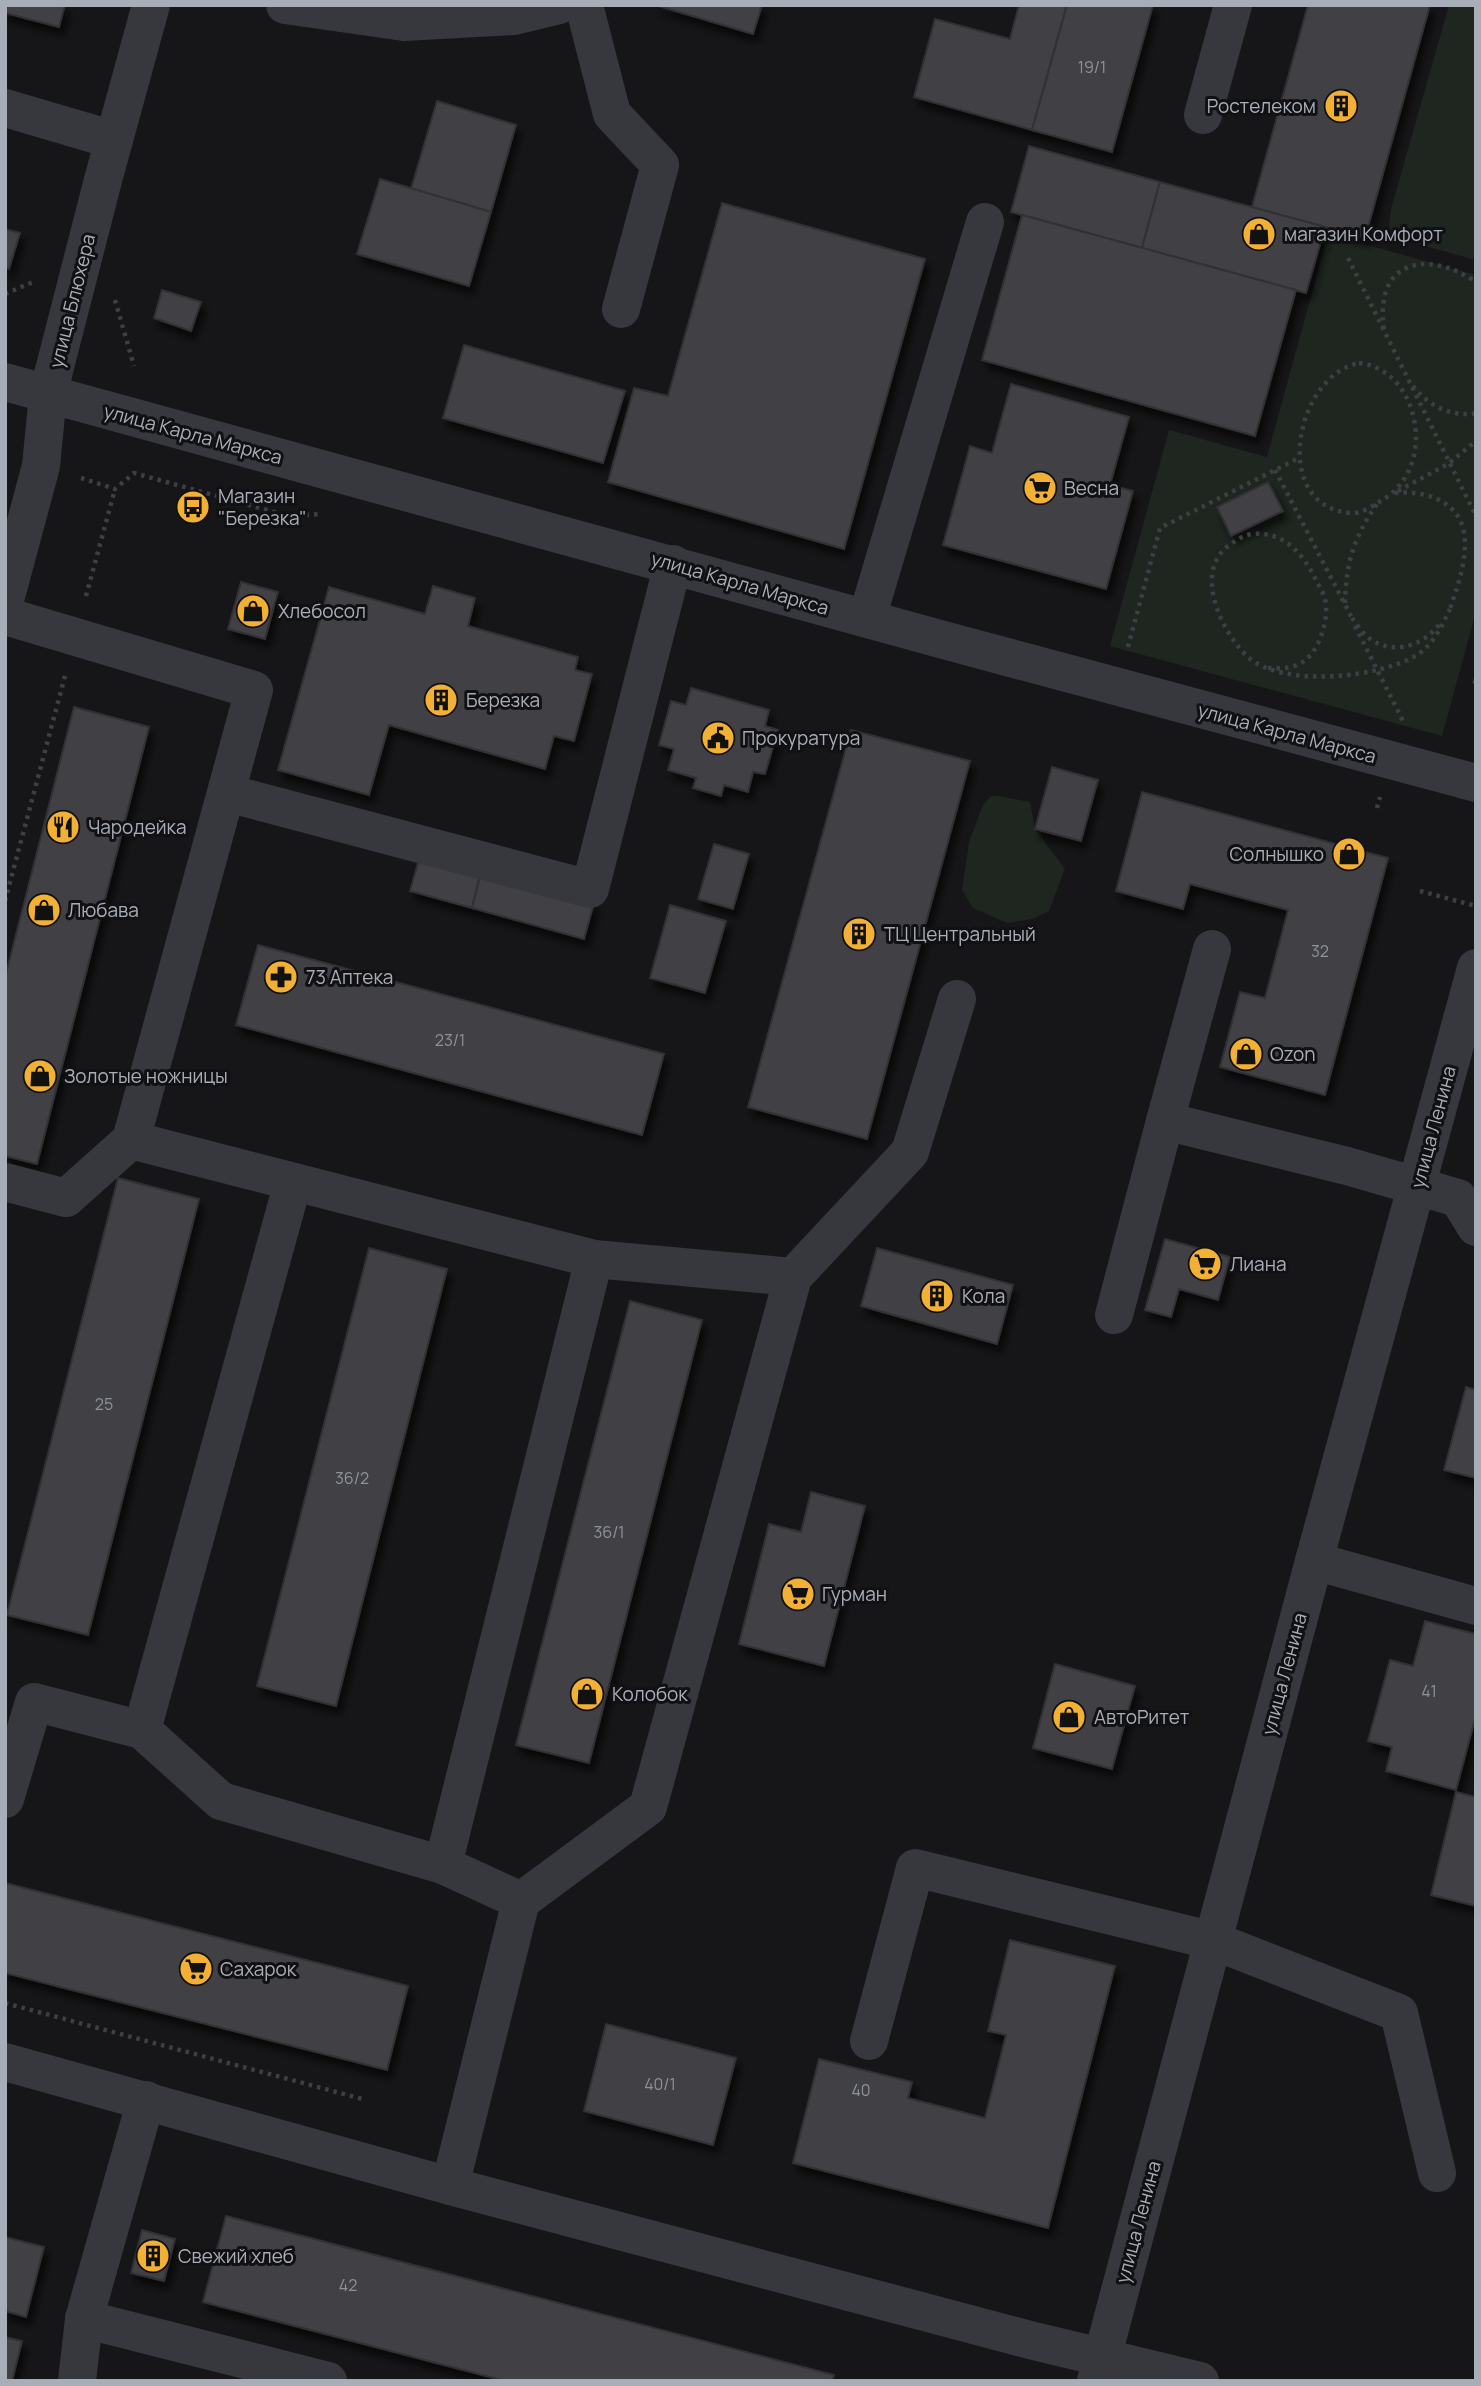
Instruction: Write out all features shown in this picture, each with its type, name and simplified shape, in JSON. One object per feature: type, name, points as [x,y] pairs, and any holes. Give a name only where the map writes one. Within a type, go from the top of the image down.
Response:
[{"type":"street","name":"улица Блюхера","points":[[5,600],[41,466],[48,394],[151,5]]},
{"type":"street","points":[[285,5],[406,13],[514,16],[559,5]]},
{"type":"street","points":[[584,5],[612,114],[660,165],[621,309]]},
{"type":"street","points":[[1203,115],[1233,5]]},
{"type":"street","points":[[5,108],[114,140]]},
{"type":"street","points":[[867,618],[985,222]]},
{"type":"street","name":"улица Карла Маркса","points":[[5,382],[1476,783]]},
{"type":"street","points":[[227,793],[590,889],[673,564]]},
{"type":"street","points":[[5,616],[254,690],[131,1140],[66,1198],[5,1182]]},
{"type":"street","points":[[1114,1315],[1212,949]]},
{"type":"street","name":"улица Ленина","points":[[1099,2369],[1314,1561],[1476,968]]},
{"type":"street","points":[[450,2186],[521,1901],[648,1807],[793,1277],[910,1152],[957,999]]},
{"type":"street","points":[[1165,1121],[1347,1166],[1458,1198],[1476,1227]]},
{"type":"street","points":[[131,1140],[594,1259],[793,1277]]},
{"type":"street","points":[[142,1730],[293,1182]]},
{"type":"street","points":[[443,1865],[594,1259]]},
{"type":"street","points":[[1314,1561],[1476,1606]]},
{"type":"street","points":[[5,1799],[34,1702],[142,1730],[221,1801],[443,1865],[521,1901]]},
{"type":"street","points":[[869,2041],[915,1868],[1214,1941],[1399,2013],[1437,2173]]},
{"type":"street","points":[[5,2062],[450,2186],[1030,2340],[1099,2369],[1200,2381]]},
{"type":"street","points":[[76,2381],[85,2319],[146,2100]]},
{"type":"street","points":[[85,2319],[308,2378]]},
{"type":"street","points":[[54,2381],[85,2319]]},
{"type":"path","points":[[1348,258],[1476,516]]},
{"type":"path","points":[[1384,333],[1383,301],[1391,281],[1399,272],[1421,263],[1433,263],[1451,268],[1476,282]]},
{"type":"path","points":[[5,294],[40,279]]},
{"type":"path","points":[[1394,493],[1408,473],[1415,443],[1415,422],[1402,389],[1373,365],[1359,363],[1344,367],[1322,386],[1304,426],[1299,458],[1304,480],[1320,500],[1331,507],[1354,513],[1378,503],[1448,464],[1476,441]]},
{"type":"path","points":[[1403,371],[1415,390],[1430,404],[1459,414],[1476,413]]},
{"type":"path","points":[[1127,650],[1160,528],[1299,458]]},
{"type":"path","points":[[41,466],[115,489]]},
{"type":"path","points":[[1275,470],[1406,727]]},
{"type":"path","points":[[5,901],[115,489],[134,473],[289,516],[326,514]]},
{"type":"path","points":[[1268,668],[1293,667],[1308,659],[1324,629],[1326,607],[1324,595],[1313,574],[1295,548],[1274,537],[1249,534],[1221,551],[1214,563],[1212,592],[1234,641],[1250,659],[1268,668],[1308,677],[1378,670],[1416,655],[1436,639],[1450,609],[1464,557],[1464,531],[1451,509],[1439,500],[1421,493],[1394,493]]},
{"type":"path","points":[[1345,604],[1349,558],[1357,536],[1378,503]]},
{"type":"path","points":[[1352,618],[1368,638],[1385,647],[1399,647],[1415,645],[1434,632],[1450,609]]},
{"type":"path","points":[[1420,891],[1476,906]]},
{"type":"path","points":[[5,2003],[366,2100]]},
{"type":"shaded area","points":[[1449,5],[1476,5],[1476,260],[1399,239],[1392,234],[1389,226],[1391,209]]},
{"type":"shaded area","points":[[1328,234],[1476,275],[1476,612],[1442,736],[1110,646],[1169,430],[1267,457]]},
{"type":"shaded area","points":[[991,796],[1030,802],[1035,829],[1065,869],[1049,911],[1032,919],[1007,923],[973,908],[962,890],[969,842],[983,805]]},
{"type":"building","points":[[5,5],[65,5],[59,27],[5,13]]},
{"type":"building","points":[[655,5],[762,5],[753,34]]},
{"type":"building","points":[[1019,5],[1067,5],[1032,130],[914,97],[935,19],[1010,39]]},
{"type":"building","points":[[1067,5],[1153,5],[1112,152],[1032,130]]},
{"type":"building","name":"Ростелeком","points":[[1308,5],[1430,5],[1365,238],[1252,207]]},
{"type":"building","points":[[437,101],[516,125],[491,212],[411,189]]},
{"type":"building","points":[[1029,146],[1160,182],[1142,248],[1011,212]]},
{"type":"building","points":[[380,179],[491,212],[469,286],[357,254]]},
{"type":"building","points":[[1160,182],[1325,227],[1306,293],[1142,248]]},
{"type":"building","points":[[722,203],[925,259],[844,549],[608,482],[634,388],[668,396]]},
{"type":"building","points":[[1022,215],[1296,290],[1255,436],[982,360]]},
{"type":"building","points":[[5,229],[20,233],[9,269],[5,268]]},
{"type":"building","points":[[162,290],[201,302],[191,331],[154,318]]},
{"type":"building","points":[[464,345],[625,391],[603,463],[443,418]]},
{"type":"building","name":"Весна","points":[[1011,384],[1129,417],[1110,485],[1133,491],[1106,589],[943,545],[970,446],[992,453]]},
{"type":"building","points":[[1268,482],[1283,511],[1231,536],[1217,507]]},
{"type":"building","name":"Хлебосол","points":[[241,582],[278,592],[265,639],[228,629]]},
{"type":"building","name":"Березка","points":[[433,586],[475,598],[468,626],[578,657],[575,670],[592,674],[574,741],[554,736],[545,769],[389,725],[369,795],[278,770],[329,587],[425,614]]},
{"type":"building","name":"Прокуратура","points":[[691,688],[769,710],[765,726],[778,730],[765,774],[753,772],[748,792],[724,785],[721,796],[693,788],[696,778],[668,770],[674,749],[659,745],[671,701],[686,705]]},
{"type":"building","points":[[74,707],[149,727],[37,1164],[5,1156],[5,978]]},
{"type":"building","name":"ТЦ Центральный","points":[[851,730],[970,761],[867,1139],[748,1107]]},
{"type":"building","points":[[1052,767],[1098,780],[1081,841],[1035,829]]},
{"type":"building","points":[[1142,792],[1388,858],[1325,1095],[1220,1067],[1240,992],[1265,998],[1288,910],[1190,884],[1183,909],[1116,891]]},
{"type":"building","points":[[714,844],[749,854],[733,909],[698,899]]},
{"type":"building","points":[[420,856],[481,872],[472,908],[410,891]]},
{"type":"building","points":[[481,872],[594,903],[584,939],[472,908]]},
{"type":"building","points":[[670,905],[726,921],[705,993],[650,978]]},
{"type":"building","points":[[258,945],[664,1054],[642,1135],[236,1025]]},
{"type":"building","points":[[118,1178],[199,1199],[88,1635],[7,1615]]},
{"type":"building","points":[[1165,1239],[1230,1257],[1218,1300],[1179,1289],[1171,1317],[1145,1310]]},
{"type":"building","points":[[369,1248],[447,1269],[336,1706],[257,1686]]},
{"type":"building","name":"Кола","points":[[877,1248],[1013,1285],[997,1344],[861,1306]]},
{"type":"building","points":[[630,1301],[702,1320],[589,1763],[516,1745]]},
{"type":"building","points":[[1466,1387],[1476,1390],[1476,1478],[1444,1470]]},
{"type":"building","points":[[811,1492],[865,1506],[824,1666],[739,1644],[769,1524],[801,1532]]},
{"type":"building","points":[[1425,1621],[1476,1634],[1476,1715],[1456,1790],[1386,1771],[1392,1747],[1368,1741],[1390,1660],[1413,1666]]},
{"type":"building","points":[[1055,1664],[1135,1686],[1112,1769],[1033,1748]]},
{"type":"building","points":[[1456,1792],[1476,1797],[1476,1906],[1431,1895]]},
{"type":"building","points":[[5,1883],[408,1986],[387,2070],[5,1973]]},
{"type":"building","points":[[1010,1940],[1115,1966],[1048,2228],[793,2163],[819,2059],[912,2082],[908,2098],[985,2118],[1006,2035],[988,2031]]},
{"type":"building","points":[[606,2024],[736,2058],[713,2145],[584,2111]]},
{"type":"building","points":[[226,2216],[834,2375],[832,2381],[505,2381],[203,2302]]},
{"type":"building","name":"Свежий хлеб","points":[[142,2230],[175,2239],[164,2281],[131,2273]]},
{"type":"building","points":[[5,2237],[44,2247],[26,2317],[5,2311]]},
{"type":"building","points":[[5,2337],[22,2341],[12,2381],[5,2381]]},
{"type":"place","name":"Ростелeком","points":[[1341,106]]},
{"type":"place","name":"магазин Комфорт","points":[[1259,234]]},
{"type":"place","name":"Весна","points":[[1040,488]]},
{"type":"place","name":"Магазин \"Березка\"","points":[[193,507]]},
{"type":"place","name":"Хлебосол","points":[[253,611]]},
{"type":"place","name":"Березка","points":[[441,700]]},
{"type":"place","name":"Прокуратура","points":[[718,738]]},
{"type":"place","name":"Чародейка","points":[[63,827]]},
{"type":"place","name":"Солнышко","points":[[1349,854]]},
{"type":"place","name":"Любава","points":[[44,910]]},
{"type":"place","name":"ТЦ Центральный","points":[[859,934]]},
{"type":"place","name":"73 Аптека","points":[[281,977]]},
{"type":"place","name":"Ozon","points":[[1246,1054]]},
{"type":"place","name":"Золотые ножницы","points":[[40,1076]]},
{"type":"place","name":"Лиана","points":[[1205,1264]]},
{"type":"place","name":"Кола","points":[[937,1296]]},
{"type":"place","name":"Гурман","points":[[798,1594]]},
{"type":"place","name":"Колобок","points":[[587,1694]]},
{"type":"place","name":"АвтоРитет","points":[[1069,1717]]},
{"type":"place","name":"Сахарок","points":[[196,1969]]},
{"type":"place","name":"Свежий хлеб","points":[[153,2256]]}]
